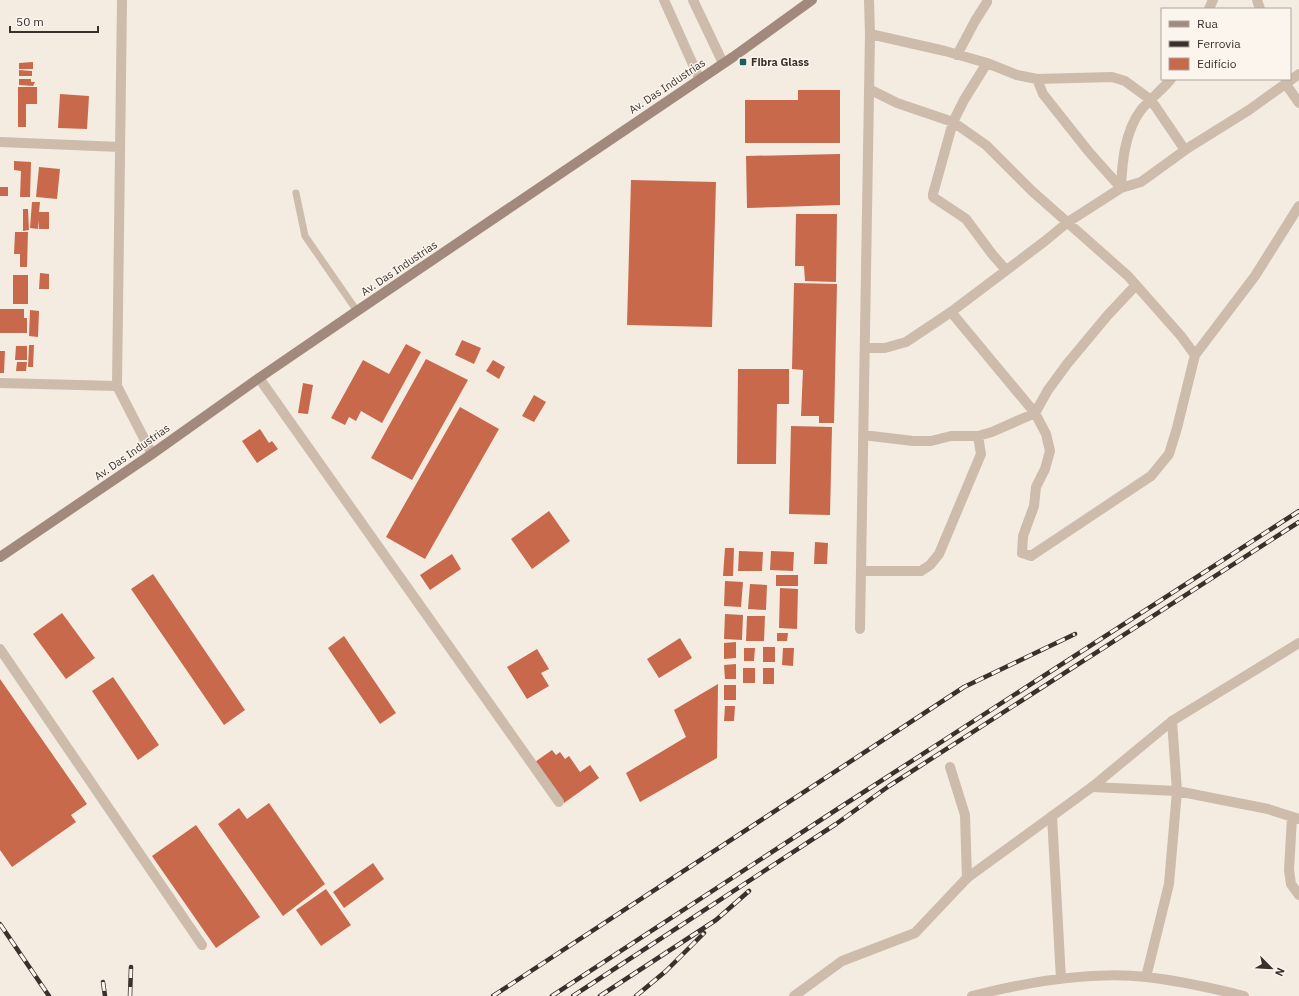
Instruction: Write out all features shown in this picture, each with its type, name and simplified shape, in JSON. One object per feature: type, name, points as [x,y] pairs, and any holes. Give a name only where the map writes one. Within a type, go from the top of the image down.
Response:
[{"type":"main road","name":"Av. Das Industrias","points":[[0,557],[812,0]]},
{"type":"street","points":[[122,0],[117,386],[152,454]]},
{"type":"street","points":[[664,0],[699,78]]},
{"type":"street","points":[[693,0],[722,63]]},
{"type":"street","points":[[860,629],[870,34],[869,0]]},
{"type":"street","points":[[957,55],[987,0]]},
{"type":"street","points":[[870,34],[987,63],[1017,75],[1037,79],[1112,77],[1124,81],[1151,100],[1185,150]]},
{"type":"street","points":[[987,63],[964,100],[953,122],[936,179],[933,197],[966,219],[1006,270]]},
{"type":"street","points":[[1292,76],[1299,103]]},
{"type":"street","points":[[1037,79],[1043,94],[1089,152],[1121,188]]},
{"type":"street","points":[[1121,188],[1123,156],[1131,130],[1140,111],[1170,80]]},
{"type":"street","points":[[865,348],[885,348],[906,342],[951,312],[1068,222],[1121,188],[1141,182],[1185,150],[1250,110],[1287,80]]},
{"type":"street","points":[[869,89],[897,103],[953,122],[986,145],[1032,191],[1128,276],[1195,354]]},
{"type":"street","points":[[0,142],[120,148]]},
{"type":"street","points":[[951,312],[1035,413],[1046,434],[1050,451],[1045,469],[1036,487],[1034,506],[1023,536],[1022,553],[1031,556],[1151,476],[1160,465],[1168,454],[1175,434],[1195,354],[1255,276],[1299,206]]},
{"type":"street","points":[[863,435],[914,441],[931,441],[952,436],[978,436],[992,432],[1035,413],[1048,390],[1067,364],[1107,316],[1136,285]]},
{"type":"street","points":[[259,378],[559,802]]},
{"type":"street","points":[[0,383],[117,386]]},
{"type":"street","points":[[861,571],[921,571],[930,565],[939,554],[980,454],[978,436]]},
{"type":"street","points":[[794,996],[842,961],[915,933],[967,878],[1092,787],[1172,721],[1299,643]]},
{"type":"street","points":[[0,649],[202,945]]},
{"type":"street","points":[[1146,977],[1169,884],[1177,791],[1172,721]]},
{"type":"street","points":[[950,766],[964,815],[967,878]]},
{"type":"street","points":[[1092,787],[1177,791],[1268,810],[1296,818],[1289,870],[1291,884],[1299,895]]},
{"type":"street","points":[[1052,816],[1061,979]]},
{"type":"street","points":[[972,996],[1002,993],[1061,979],[1096,976],[1146,977],[1218,989],[1244,996]]},
{"type":"lane","points":[[296,194],[305,236],[357,311]]},
{"type":"building","points":[[33,62],[33,69],[19,69],[19,63]]},
{"type":"building","points":[[19,70],[32,71],[32,76],[19,76]]},
{"type":"building","points":[[19,79],[31,79],[31,82],[35,82],[33,86],[19,85]]},
{"type":"building","points":[[18,87],[37,87],[37,104],[26,104],[26,127],[18,127]]},
{"type":"building","points":[[798,90],[840,90],[840,143],[745,143],[745,100],[798,100]]},
{"type":"building","points":[[60,94],[89,96],[87,129],[58,128]]},
{"type":"building","points":[[840,154],[840,205],[747,208],[746,156]]},
{"type":"building","points":[[14,161],[31,162],[30,197],[20,197],[21,171],[14,170]]},
{"type":"building","points":[[39,167],[60,169],[57,199],[36,197]]},
{"type":"building","points":[[631,180],[716,182],[712,327],[627,325]]},
{"type":"building","points":[[0,187],[8,187],[8,196],[0,196]]},
{"type":"building","points":[[32,202],[40,202],[39,212],[49,212],[49,229],[39,229],[39,220],[38,229],[30,228]]},
{"type":"building","points":[[23,209],[28,209],[29,230],[23,231]]},
{"type":"building","points":[[796,214],[837,214],[836,282],[805,281],[804,266],[795,266]]},
{"type":"building","points":[[15,232],[28,232],[27,267],[20,267],[20,254],[14,254]]},
{"type":"building","points":[[40,273],[49,274],[49,289],[39,289]]},
{"type":"building","points":[[13,275],[28,275],[28,304],[13,304]]},
{"type":"building","points":[[794,283],[837,284],[834,423],[819,423],[819,416],[801,416],[803,370],[792,369]]},
{"type":"building","points":[[0,309],[24,309],[24,318],[27,318],[27,333],[0,333]]},
{"type":"building","points":[[30,310],[39,311],[38,337],[29,336]]},
{"type":"building","points":[[462,340],[481,348],[474,364],[455,355]]},
{"type":"building","points":[[406,344],[421,352],[382,423],[361,411],[356,421],[349,417],[345,425],[331,418],[363,360],[389,374]]},
{"type":"building","points":[[29,345],[34,345],[33,367],[28,367]]},
{"type":"building","points":[[16,346],[27,346],[27,360],[15,360]]},
{"type":"building","points":[[0,351],[5,351],[4,373],[0,373]]},
{"type":"building","points":[[426,359],[468,380],[412,480],[371,458]]},
{"type":"building","points":[[493,360],[505,367],[499,379],[486,371]]},
{"type":"building","points":[[17,362],[27,362],[26,371],[16,371]]},
{"type":"building","points":[[738,369],[789,369],[789,404],[777,404],[776,464],[737,464]]},
{"type":"building","points":[[303,383],[313,385],[308,414],[298,413]]},
{"type":"building","points":[[534,395],[546,402],[534,422],[522,416]]},
{"type":"building","points":[[460,407],[499,429],[425,559],[386,537]]},
{"type":"building","points":[[791,426],[832,427],[830,515],[789,514]]},
{"type":"building","points":[[260,429],[269,443],[272,441],[278,449],[257,463],[242,441]]},
{"type":"building","points":[[549,511],[570,541],[532,569],[511,539]]},
{"type":"building","points":[[815,542],[828,543],[827,564],[814,564]]},
{"type":"building","points":[[725,548],[734,548],[733,576],[723,576]]},
{"type":"building","points":[[739,551],[763,552],[762,571],[738,571]]},
{"type":"building","points":[[771,551],[794,552],[793,571],[770,570]]},
{"type":"building","points":[[452,554],[461,569],[430,590],[420,575]]},
{"type":"building","points":[[153,574],[245,710],[224,725],[131,589]]},
{"type":"building","points":[[776,575],[798,575],[798,586],[776,586]]},
{"type":"building","points":[[725,581],[743,582],[741,607],[724,606]]},
{"type":"building","points":[[750,584],[767,585],[766,610],[748,609]]},
{"type":"building","points":[[780,588],[798,589],[797,629],[779,628]]},
{"type":"building","points":[[62,613],[95,658],[66,679],[33,634]]},
{"type":"building","points":[[725,614],[743,615],[742,640],[724,639]]},
{"type":"building","points":[[747,616],[765,616],[764,641],[746,641]]},
{"type":"building","points":[[777,633],[788,633],[787,641],[777,641]]},
{"type":"building","points":[[344,636],[396,713],[380,724],[328,648]]},
{"type":"building","points":[[680,638],[692,658],[659,678],[647,659]]},
{"type":"building","points":[[736,642],[736,658],[724,659],[724,643]]},
{"type":"building","points":[[763,647],[775,647],[775,662],[763,662]]},
{"type":"building","points":[[744,648],[755,648],[754,661],[744,661]]},
{"type":"building","points":[[783,648],[794,648],[793,666],[782,665]]},
{"type":"building","points":[[537,649],[549,669],[541,673],[549,686],[527,699],[507,667]]},
{"type":"building","points":[[736,664],[736,679],[725,679],[724,665]]},
{"type":"building","points":[[743,668],[755,668],[755,683],[743,683]]},
{"type":"building","points":[[763,668],[774,668],[774,684],[763,684]]},
{"type":"building","points":[[113,677],[159,745],[138,760],[92,691]]},
{"type":"building","points":[[0,679],[87,804],[71,815],[76,822],[12,867],[0,850]]},
{"type":"building","points":[[718,684],[717,758],[640,802],[626,773],[686,737],[674,710]]},
{"type":"building","points":[[724,685],[736,685],[736,700],[724,700]]},
{"type":"building","points":[[725,706],[735,706],[734,721],[724,721]]},
{"type":"building","points":[[552,750],[556,755],[560,752],[565,759],[569,756],[580,772],[590,765],[599,778],[564,803],[535,762]]},
{"type":"building","points":[[269,803],[325,884],[283,916],[218,824],[239,808],[247,819]]},
{"type":"building","points":[[196,825],[260,917],[216,948],[152,856]]},
{"type":"building","points":[[373,863],[384,879],[344,908],[333,892]]},
{"type":"building","points":[[326,889],[351,925],[321,946],[296,910]]},
{"type":"railway","points":[[552,996],[839,808],[1299,511]]},
{"type":"railway","points":[[573,996],[836,824],[889,786],[1299,522]]},
{"type":"railway","points":[[493,996],[964,687],[1075,634]]},
{"type":"railway","points":[[600,996],[716,920],[749,891]]},
{"type":"railway","points":[[0,924],[49,996]]},
{"type":"railway","points":[[636,996],[666,971],[704,933]]},
{"type":"railway","points":[[130,996],[131,967]]},
{"type":"railway","points":[[103,982],[105,996]]},
{"type":"place","name":"Fibra Glass","points":[[743,62]]}]
